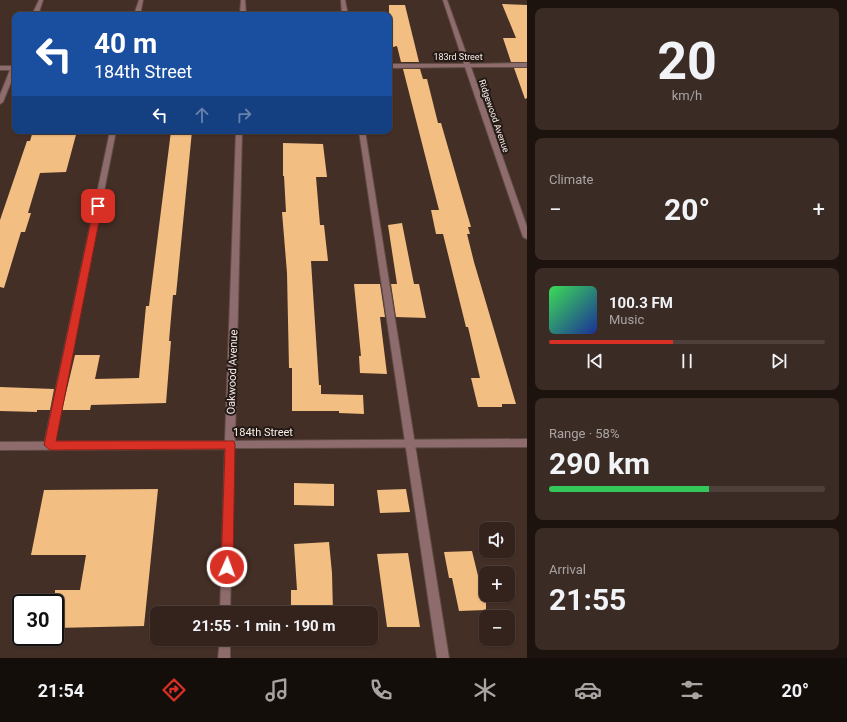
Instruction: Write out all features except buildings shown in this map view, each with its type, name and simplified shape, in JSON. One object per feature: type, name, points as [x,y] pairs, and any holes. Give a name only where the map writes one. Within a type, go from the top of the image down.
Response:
[{"type":"street","points":[[36,12],[41,0]]},
{"type":"street","points":[[138,12],[141,0]]},
{"type":"street","points":[[243,0],[243,12]]},
{"type":"street","points":[[343,0],[345,12]]},
{"type":"street","name":"Ridgewood Avenue","points":[[446,0],[527,237]]},
{"type":"street","name":"183rd Street","points":[[392,66],[527,65]]},
{"type":"street","points":[[0,68],[12,67]]},
{"type":"street","points":[[0,102],[12,74]]},
{"type":"street","points":[[50,445],[112,134]]},
{"type":"street","name":"Oakwood Avenue","points":[[225,606],[239,134]]},
{"type":"street","points":[[362,134],[444,658]]},
{"type":"street","name":"184th Street","points":[[0,446],[527,443]]},
{"type":"street","points":[[224,658],[225,646]]},
{"type":"route","points":[[98,206],[50,445],[230,444],[227,567]]}]
